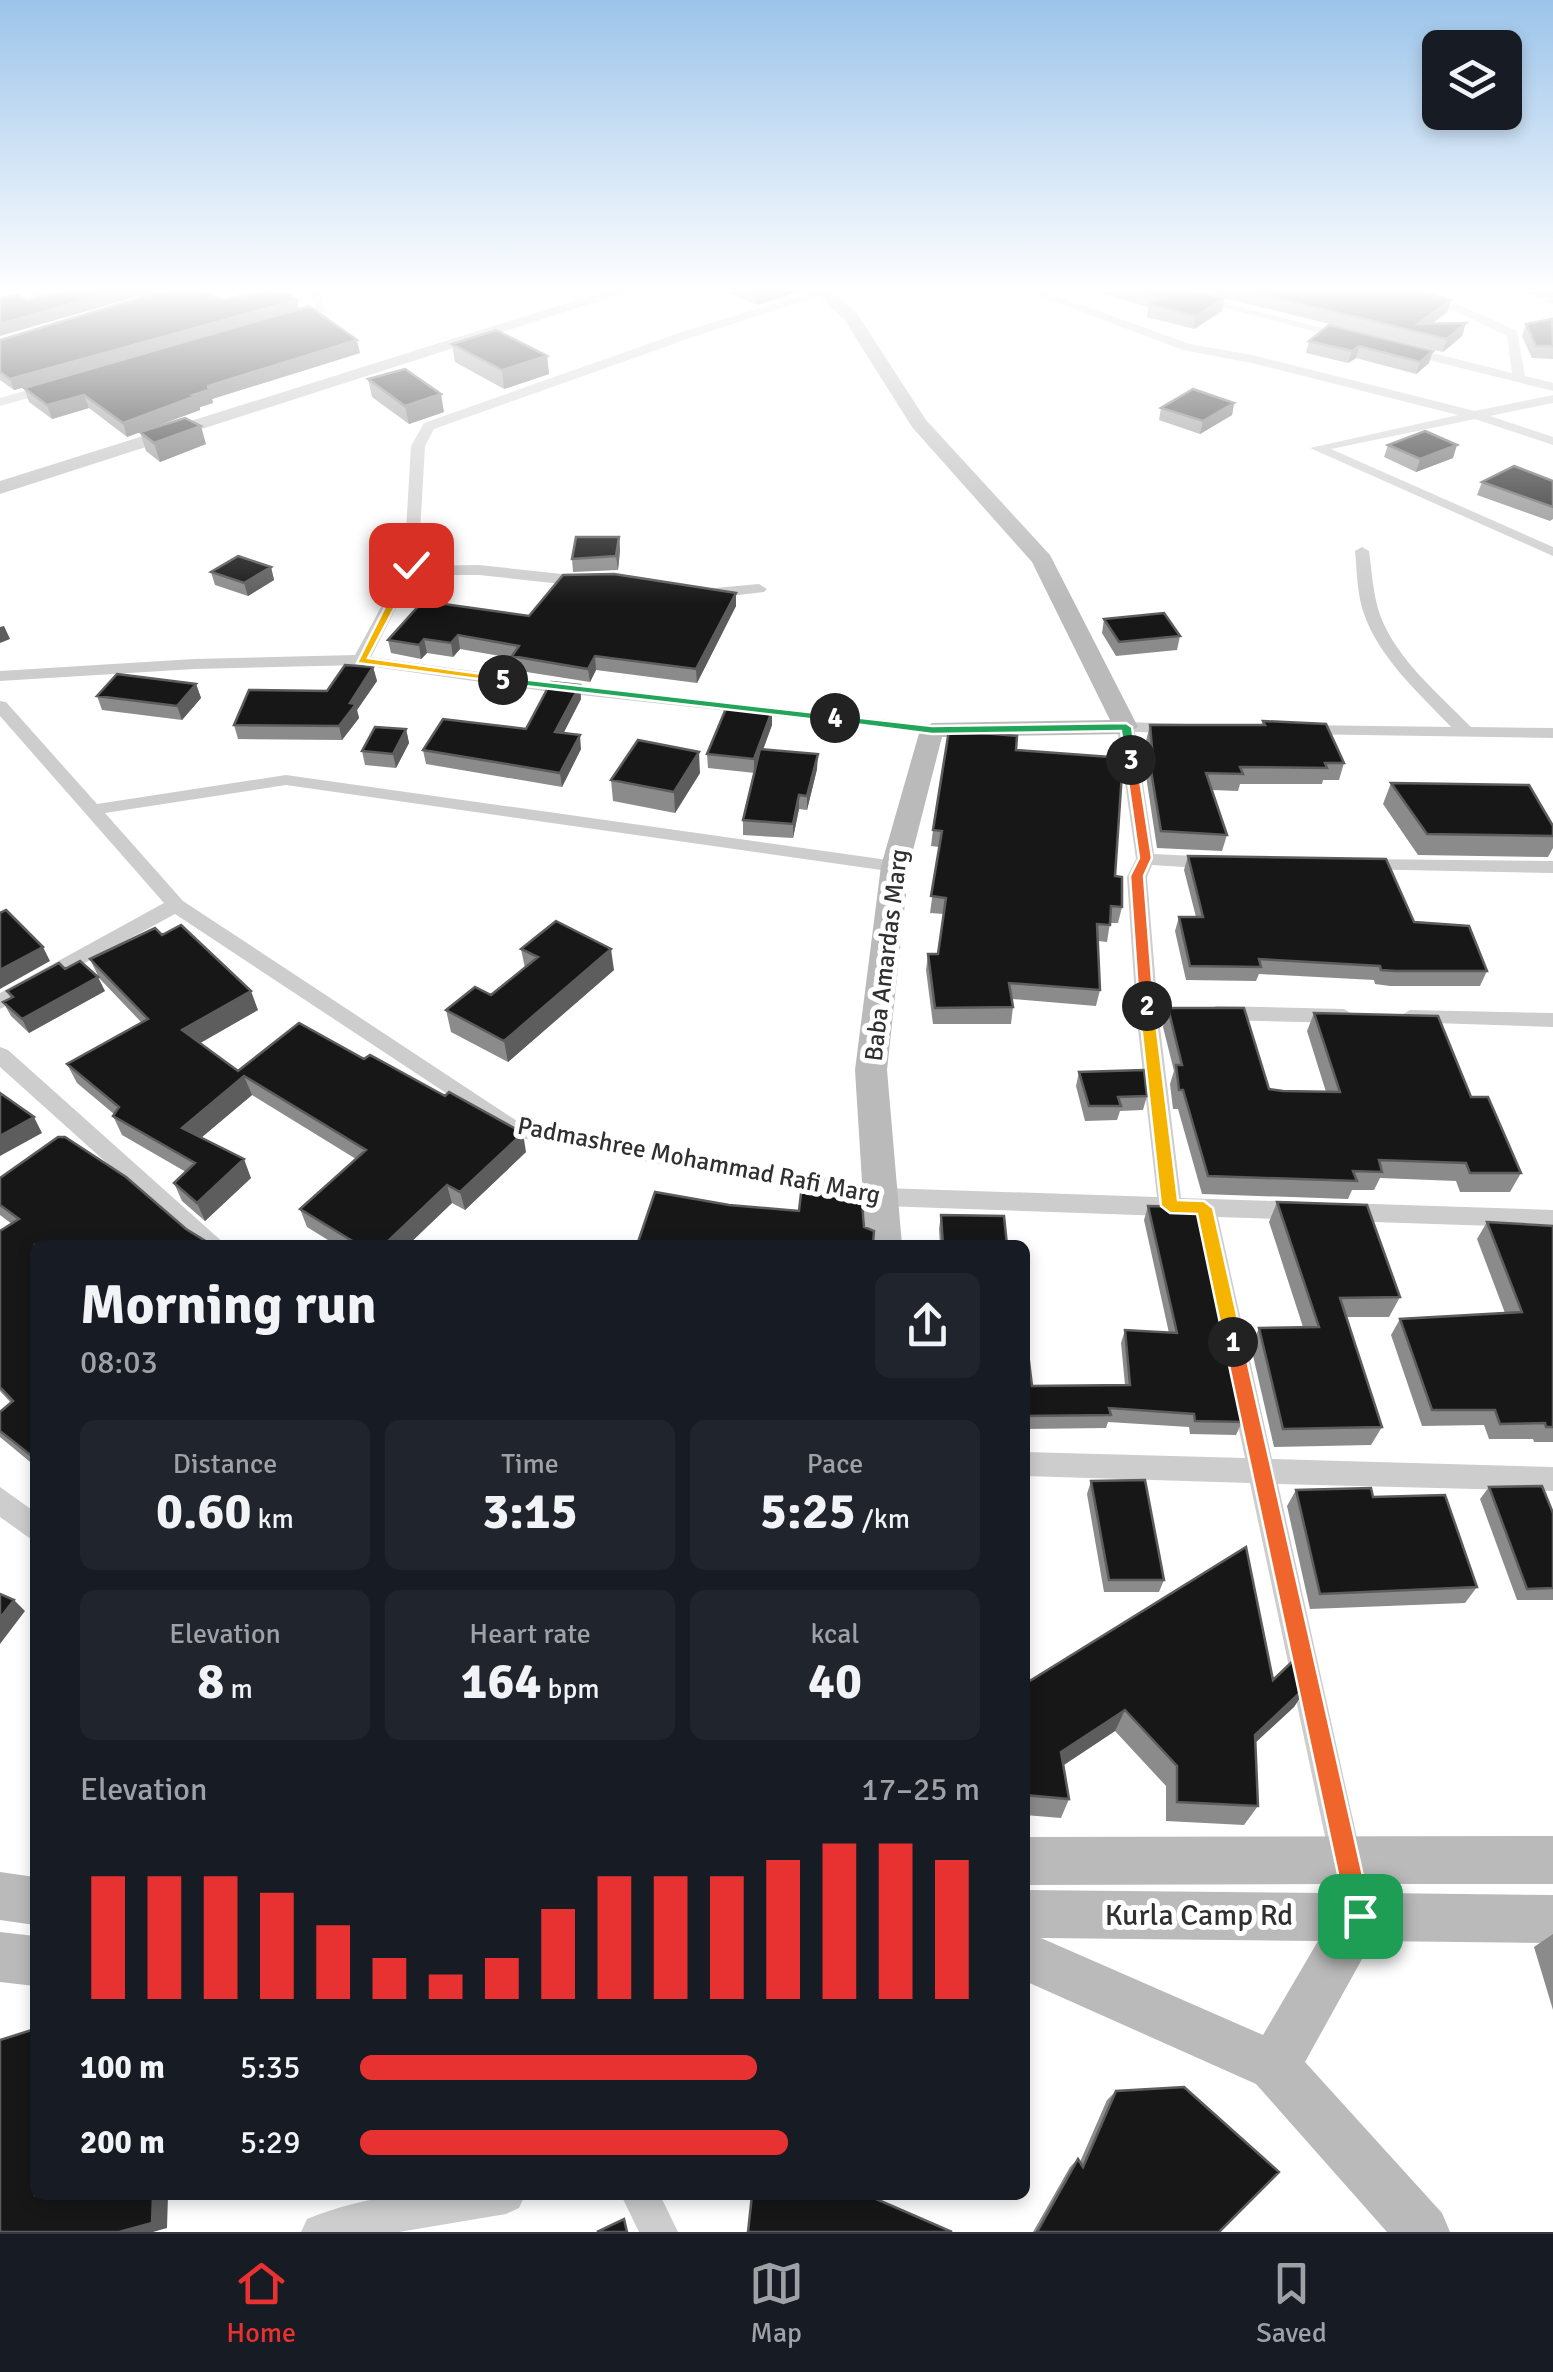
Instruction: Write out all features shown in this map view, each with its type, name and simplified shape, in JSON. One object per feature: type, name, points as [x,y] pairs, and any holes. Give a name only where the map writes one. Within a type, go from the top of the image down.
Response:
[{"type":"street","points":[[0,402],[29,394]]},
{"type":"street","points":[[0,474],[277,394]]},
{"type":"street","points":[[361,660],[414,555],[418,446],[428,426],[519,394]]},
{"type":"street","points":[[900,394],[919,423],[1042,560],[1126,727],[1146,858],[1137,876],[1166,1011],[1170,1206]]},
{"type":"street","points":[[1392,394],[1475,415],[1553,441]]},
{"type":"street","points":[[1553,399],[1317,448],[1553,552]]},
{"type":"street","points":[[0,488],[174,426]]},
{"type":"street","points":[[1362,550],[1371,610],[1381,634],[1396,656],[1466,732]]},
{"type":"street","points":[[409,571],[479,570],[581,582],[607,581]]},
{"type":"street","points":[[686,593],[759,589]]},
{"type":"street","points":[[0,676],[194,664],[361,660],[544,686],[932,730],[1202,728]]},
{"type":"street","name":"Padmashree Mohammad Rafi Marg","points":[[0,706],[176,904],[511,1128],[883,1196],[1553,1220]]},
{"type":"street","name":"Baba Amardas Marg","points":[[884,1240],[871,1070],[894,866],[932,730]]},
{"type":"street","points":[[1278,730],[1553,734]]},
{"type":"street","points":[[93,810],[286,780],[894,866]]},
{"type":"street","points":[[1146,858],[1236,864]]},
{"type":"street","points":[[1336,865],[1553,868]]},
{"type":"street","points":[[0,1002],[176,904]]},
{"type":"street","points":[[1166,1011],[1553,1020]]},
{"type":"street","points":[[0,1055],[208,1240]]},
{"type":"street","points":[[1204,1208],[1360,1916],[1274,2066]]},
{"type":"street","points":[[1030,1464],[1553,1479]]},
{"type":"street","points":[[0,1500],[30,1525]]},
{"type":"street","name":"Kurla Camp Rd","points":[[1030,1861],[1553,1860]]},
{"type":"street","points":[[0,1896],[30,1901]]},
{"type":"street","name":"Kurla Camp Rd","points":[[1030,1914],[1553,1920]]},
{"type":"street","points":[[0,1957],[30,1960]]},
{"type":"street","points":[[1030,1958],[1274,2066],[1423,2232]]},
{"type":"street","points":[[320,2232],[353,2221],[477,2200]]},
{"type":"street","points":[[643,2200],[660,2232]]},
{"type":"building","points":[[32,394],[196,396],[123,423],[84,395],[47,405]]},
{"type":"building","points":[[389,394],[441,394],[405,406]]},
{"type":"building","points":[[1184,394],[1208,394],[1234,403],[1203,421],[1161,408]]},
{"type":"building","points":[[185,418],[201,426],[154,443],[140,432]]},
{"type":"building","points":[[1425,431],[1457,445],[1420,459],[1388,445]]},
{"type":"building","points":[[1514,466],[1553,481],[1553,507],[1482,482]]},
{"type":"building","points":[[576,537],[619,537],[616,556],[572,559]]},
{"type":"building","points":[[238,556],[271,567],[244,583],[211,572]]},
{"type":"building","points":[[614,574],[736,593],[696,669],[595,656],[588,669],[512,656],[519,646],[458,635],[451,643],[424,639],[419,645],[388,640],[423,601],[529,616],[563,575]]},
{"type":"building","points":[[1164,613],[1180,636],[1119,642],[1104,619]]},
{"type":"building","points":[[345,665],[373,667],[350,703],[356,704],[339,726],[234,725],[249,690],[327,691]]},
{"type":"building","points":[[117,674],[196,684],[177,706],[97,696]]},
{"type":"building","points":[[551,682],[580,685],[555,732],[580,735],[560,773],[423,750],[443,719],[526,729]]},
{"type":"building","points":[[727,706],[772,711],[754,759],[707,754]]},
{"type":"building","points":[[1263,721],[1326,724],[1344,763],[1325,763],[1327,768],[1240,767],[1243,774],[1206,773],[1227,835],[1161,831],[1149,759],[1153,759],[1150,725],[1265,725]]},
{"type":"building","points":[[375,727],[406,729],[393,754],[362,751]]},
{"type":"building","points":[[949,730],[1017,736],[1016,750],[1123,758],[1115,876],[1122,877],[1122,907],[1111,906],[1110,925],[1097,924],[1100,990],[1009,983],[1013,1007],[935,1008],[928,954],[938,954],[946,898],[931,896],[942,831],[933,830]]},
{"type":"building","points":[[638,740],[699,752],[674,792],[611,780]]},
{"type":"building","points":[[760,749],[818,754],[807,796],[799,795],[793,824],[743,820]]},
{"type":"building","points":[[1391,783],[1529,785],[1553,826],[1553,836],[1427,834]]},
{"type":"building","points":[[1188,856],[1386,859],[1414,922],[1469,926],[1487,971],[1396,971],[1381,970],[1380,966],[1259,959],[1261,967],[1190,966],[1179,917],[1203,917]]},
{"type":"building","points":[[6,910],[43,947],[0,970],[0,913]]},
{"type":"building","points":[[556,921],[611,949],[504,1041],[446,1010],[475,987],[491,995],[538,957],[521,949]]},
{"type":"building","points":[[181,925],[251,991],[182,1030],[238,1071],[299,1023],[364,1059],[370,1055],[445,1096],[449,1092],[523,1133],[460,1192],[447,1185],[389,1240],[351,1240],[300,1209],[366,1150],[244,1076],[182,1128],[244,1159],[197,1203],[174,1183],[195,1163],[113,1116],[119,1107],[67,1064],[148,1019],[90,959],[155,928],[162,935]]},
{"type":"building","points":[[80,961],[98,977],[22,1019],[3,1002],[13,997],[7,991],[59,963],[65,969]]},
{"type":"building","points":[[1168,1008],[1244,1008],[1269,1089],[1283,1091],[1340,1092],[1314,1013],[1438,1016],[1471,1097],[1488,1097],[1521,1173],[1470,1173],[1466,1163],[1379,1160],[1382,1172],[1353,1171],[1357,1181],[1208,1176],[1183,1090],[1179,1090],[1176,1065],[1182,1065]]},
{"type":"building","points":[[1144,1070],[1147,1096],[1118,1097],[1121,1106],[1089,1106],[1079,1072]]},
{"type":"building","points":[[0,1093],[34,1117],[0,1136]]},
{"type":"building","points":[[58,1137],[65,1137],[126,1177],[204,1240],[30,1240],[30,1455],[0,1431],[0,1412],[13,1401],[0,1387],[0,1231],[19,1219],[0,1205],[0,1178]]},
{"type":"building","points":[[802,1185],[861,1189],[864,1227],[874,1231],[873,1240],[639,1240],[655,1192],[729,1205],[799,1211]]},
{"type":"building","points":[[1277,1202],[1367,1205],[1400,1297],[1340,1298],[1382,1427],[1283,1429],[1259,1328],[1319,1327]]},
{"type":"building","points":[[1148,1206],[1196,1207],[1242,1422],[1195,1421],[1194,1414],[1109,1408],[1111,1415],[1030,1416],[1030,1370],[1032,1386],[1130,1385],[1125,1330],[1177,1333]]},
{"type":"building","points":[[941,1215],[1004,1216],[1006,1240],[943,1240]]},
{"type":"building","points":[[1487,1222],[1553,1226],[1553,1427],[1546,1427],[1545,1423],[1500,1424],[1495,1410],[1432,1410],[1400,1319],[1522,1312]]},
{"type":"building","points":[[1145,1480],[1164,1580],[1109,1580],[1091,1481]]},
{"type":"building","points":[[1542,1486],[1553,1513],[1553,1588],[1527,1589],[1489,1487]]},
{"type":"building","points":[[1371,1488],[1373,1497],[1445,1495],[1477,1587],[1320,1594],[1296,1490]]},
{"type":"building","points":[[1246,1547],[1273,1680],[1295,1659],[1305,1669],[1308,1685],[1255,1735],[1258,1806],[1177,1802],[1177,1766],[1125,1710],[1061,1752],[1069,1799],[1030,1795],[1030,1681]]},
{"type":"building","points":[[0,1594],[14,1600],[0,1618]]},
{"type":"building","points":[[30,2031],[30,2200],[153,2200],[152,2223],[119,2232],[0,2232],[0,2040]]},
{"type":"building","points":[[1184,2087],[1279,2172],[1219,2232],[1037,2232],[1078,2159],[1083,2167],[1116,2091]]},
{"type":"building","points":[[751,2200],[878,2200],[952,2232],[748,2232]]},
{"type":"building","points":[[624,2219],[627,2232],[597,2232]]},
{"type":"route","points":[[411,565],[361,660],[544,686],[932,730],[1126,727],[1146,858],[1137,876],[1147,1011],[1170,1206],[1204,1208],[1360,1916]]}]
